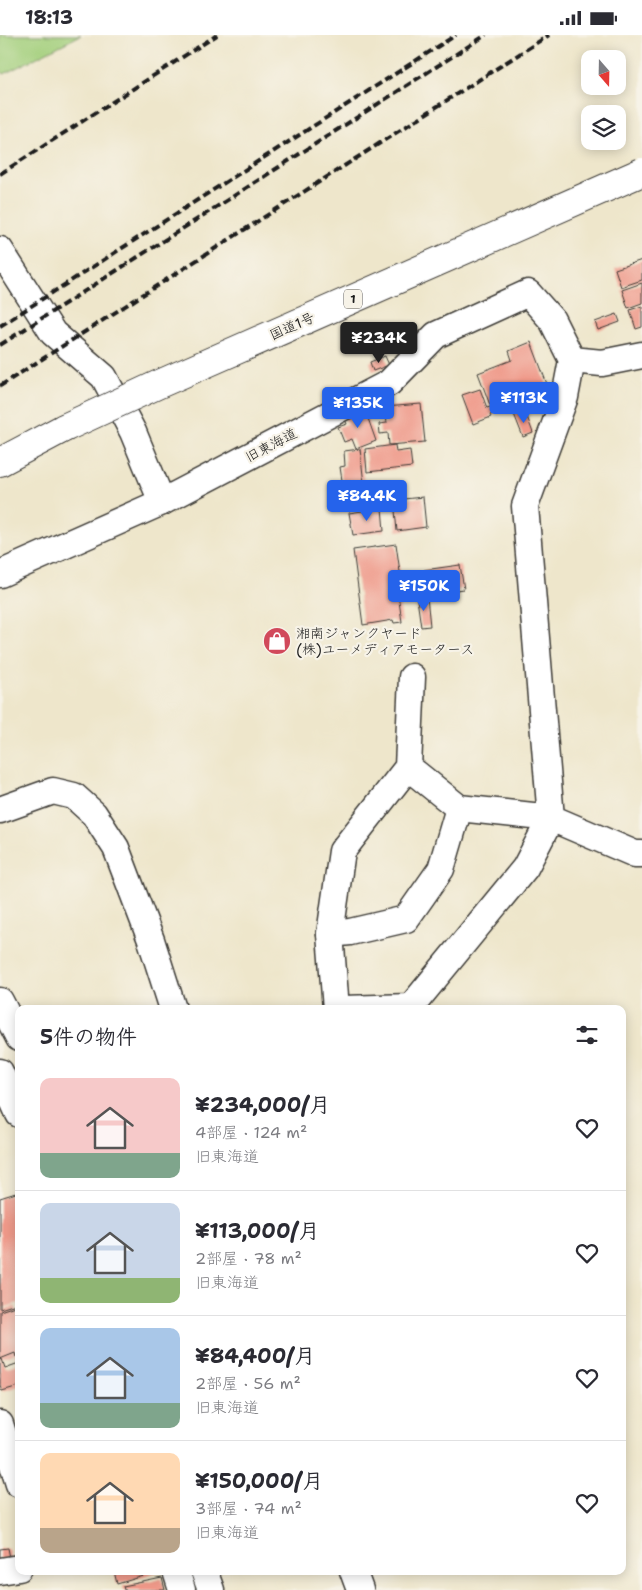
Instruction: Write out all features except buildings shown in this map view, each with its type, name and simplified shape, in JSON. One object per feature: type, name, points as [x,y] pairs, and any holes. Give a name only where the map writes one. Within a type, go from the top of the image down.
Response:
[{"type":"highway","name":"国道1号","points":[[0,462],[64,428],[157,385],[642,171]]},
{"type":"street","points":[[0,250],[53,333],[104,377],[133,432],[162,502]]},
{"type":"street","name":"旧東海道","points":[[0,574],[162,502],[389,383],[436,335],[528,293],[552,320],[572,360]]},
{"type":"street","points":[[413,1005],[525,868],[551,818],[525,506],[566,397],[572,360],[602,363],[642,355]]},
{"type":"street","points":[[336,1005],[330,934],[342,851],[408,767],[412,677]]},
{"type":"street","points":[[408,767],[459,807],[551,818],[635,854],[642,854]]},
{"type":"street","points":[[0,809],[53,791],[74,796],[94,814],[116,849],[151,940],[172,1005]]},
{"type":"street","points":[[330,934],[350,932],[406,919],[442,869],[459,807]]},
{"type":"street","points":[[0,1001],[15,1030]]},
{"type":"street","points":[[0,1072],[15,1105]]},
{"type":"street","points":[[0,1424],[15,1471]]},
{"type":"street","points":[[0,1571],[15,1569]]},
{"type":"street","points":[[177,1575],[182,1590]]},
{"type":"street","points":[[205,1575],[211,1590]]},
{"type":"street","points":[[354,1575],[360,1590]]},
{"type":"green space","points":[[0,35],[81,35],[4,74],[0,70]]},
{"type":"railway","points":[[0,174],[217,35]]},
{"type":"railway","points":[[0,326],[456,35]]},
{"type":"railway","points":[[0,345],[486,35]]},
{"type":"railway","points":[[0,386],[549,35]]},
{"type":"place","name":"湘南ジャンクヤード (株)ユーメディアモータース","points":[[277,641]]}]
